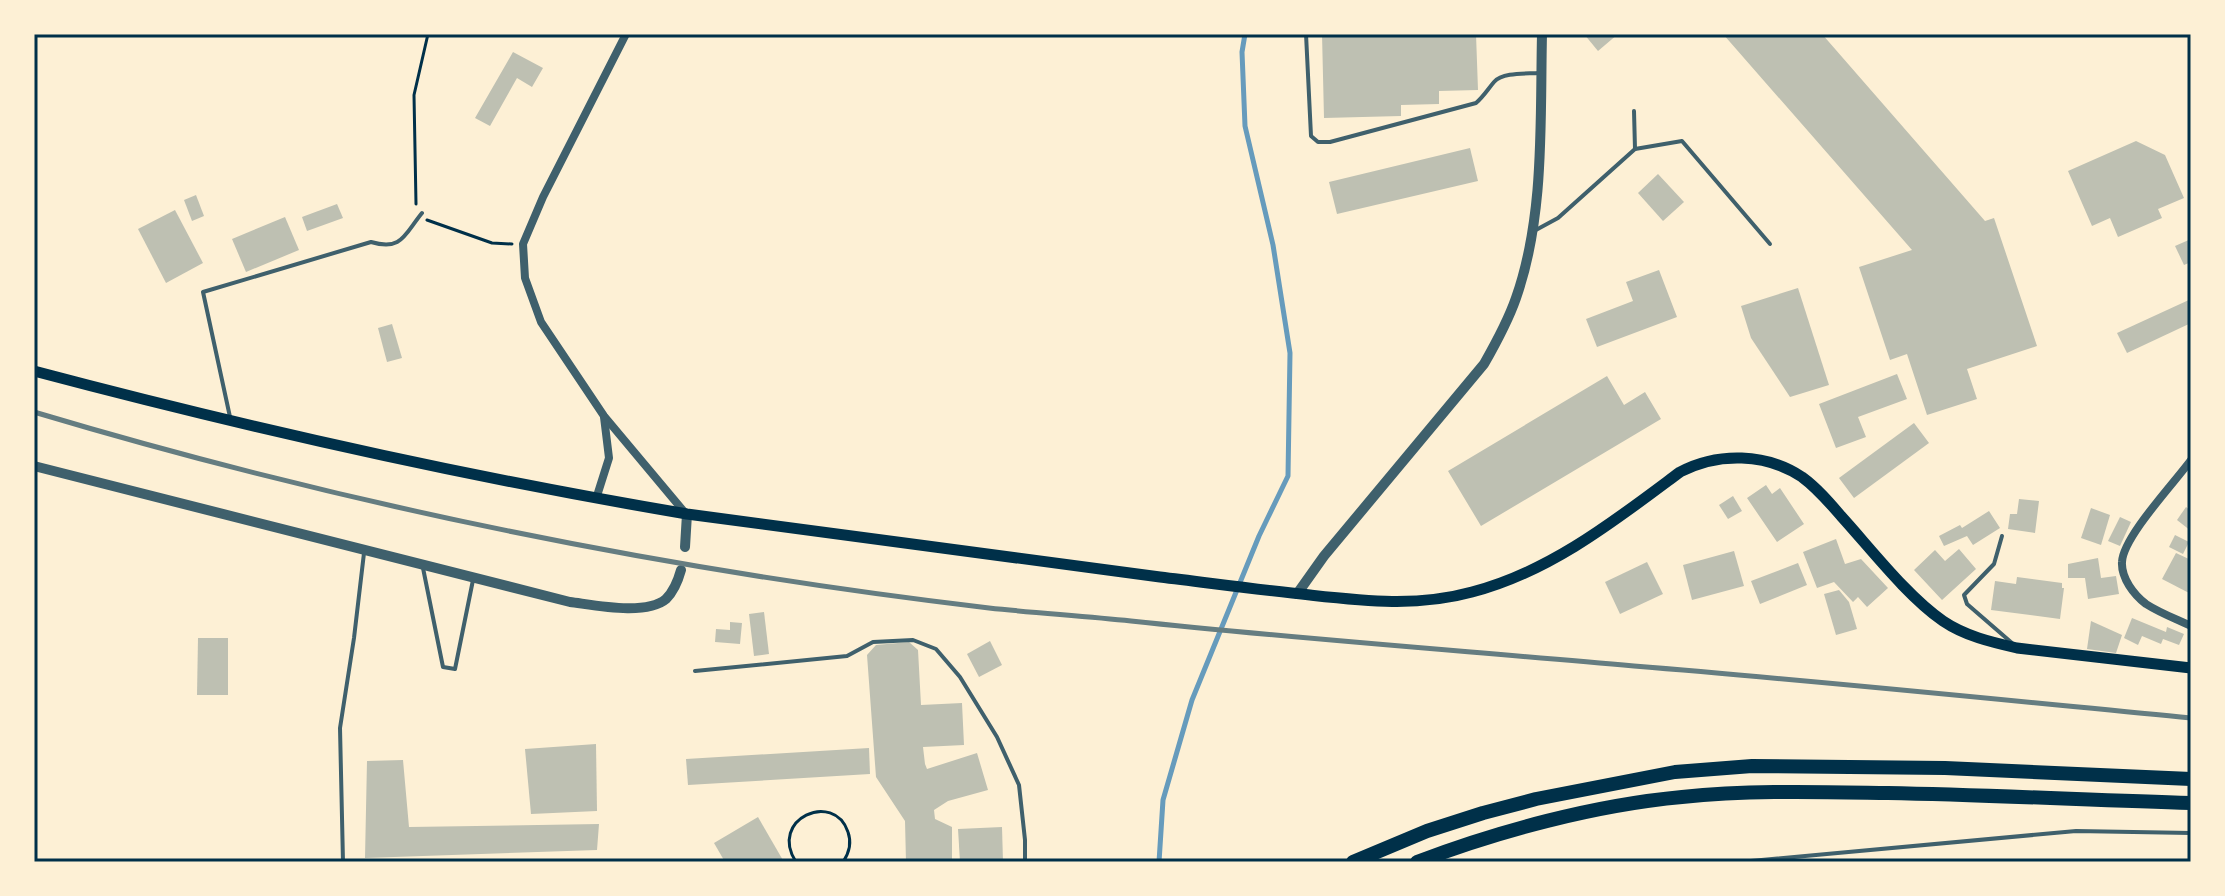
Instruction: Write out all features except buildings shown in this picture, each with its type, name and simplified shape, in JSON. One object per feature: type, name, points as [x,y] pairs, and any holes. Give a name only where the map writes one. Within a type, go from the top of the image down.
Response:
[{"type":"highway","points":[[1353,862],[1450,823],[1536,799],[1659,775],[1752,766],[1989,769],[2191,779]]},
{"type":"highway","points":[[1417,862],[1539,824],[1609,808],[1682,797],[1809,792],[2191,803]]},
{"type":"main road","points":[[34,371],[231,422],[596,499],[687,514],[1271,592],[1360,600],[1416,602],[1463,595],[1490,587],[1546,562],[1577,544],[1692,466],[1715,459],[1741,458],[1785,468],[1813,486],[1941,620],[1977,638],[2017,648],[2191,668]]},
{"type":"street","points":[[626,34],[543,197],[523,244],[525,278],[541,322],[604,416],[687,514],[685,547]]},
{"type":"street","points":[[1297,594],[1333,544],[1484,364],[1502,331],[1517,296],[1536,207],[1542,34]]},
{"type":"street","points":[[596,499],[609,458],[604,416]]},
{"type":"street","points":[[2191,460],[2134,534],[2122,563],[2128,582],[2140,598],[2155,609],[2191,626]]},
{"type":"street","points":[[34,466],[570,602],[621,609],[652,606],[662,602],[676,585],[681,570]]},
{"type":"lane","points":[[1306,34],[1311,136],[1318,142],[1330,142],[1476,103],[1486,95],[1495,80],[1541,73]]},
{"type":"lane","points":[[1634,111],[1635,149]]},
{"type":"lane","points":[[1532,232],[1558,218],[1635,149],[1682,141],[1770,244]]},
{"type":"lane","points":[[231,422],[203,292],[371,242],[387,246],[396,244],[422,213]]},
{"type":"lane","points":[[2002,536],[1994,564],[1964,595],[1967,604],[2017,648]]},
{"type":"lane","points":[[343,862],[340,728],[364,550]]},
{"type":"lane","points":[[423,565],[443,667],[455,669],[474,578]]},
{"type":"lane","points":[[695,671],[847,656],[873,642],[913,640],[936,649],[960,677],[990,725],[1019,785],[1025,862]]},
{"type":"lane","points":[[1740,862],[2076,831],[2191,833]]},
{"type":"path","points":[[428,34],[414,95],[415,202],[427,220],[492,243],[523,244]]},
{"type":"path","points":[[796,862],[790,853],[792,827],[805,815],[822,812],[838,818],[848,832],[849,849],[843,862]]},
{"type":"waterway","points":[[1159,862],[1163,800],[1192,700],[1259,536],[1288,476],[1290,353],[1273,245],[1245,126],[1242,52],[1245,34]]},
{"type":"railway","points":[[34,412],[269,477],[507,531],[627,554],[868,592],[1007,610],[2191,718]]}]
